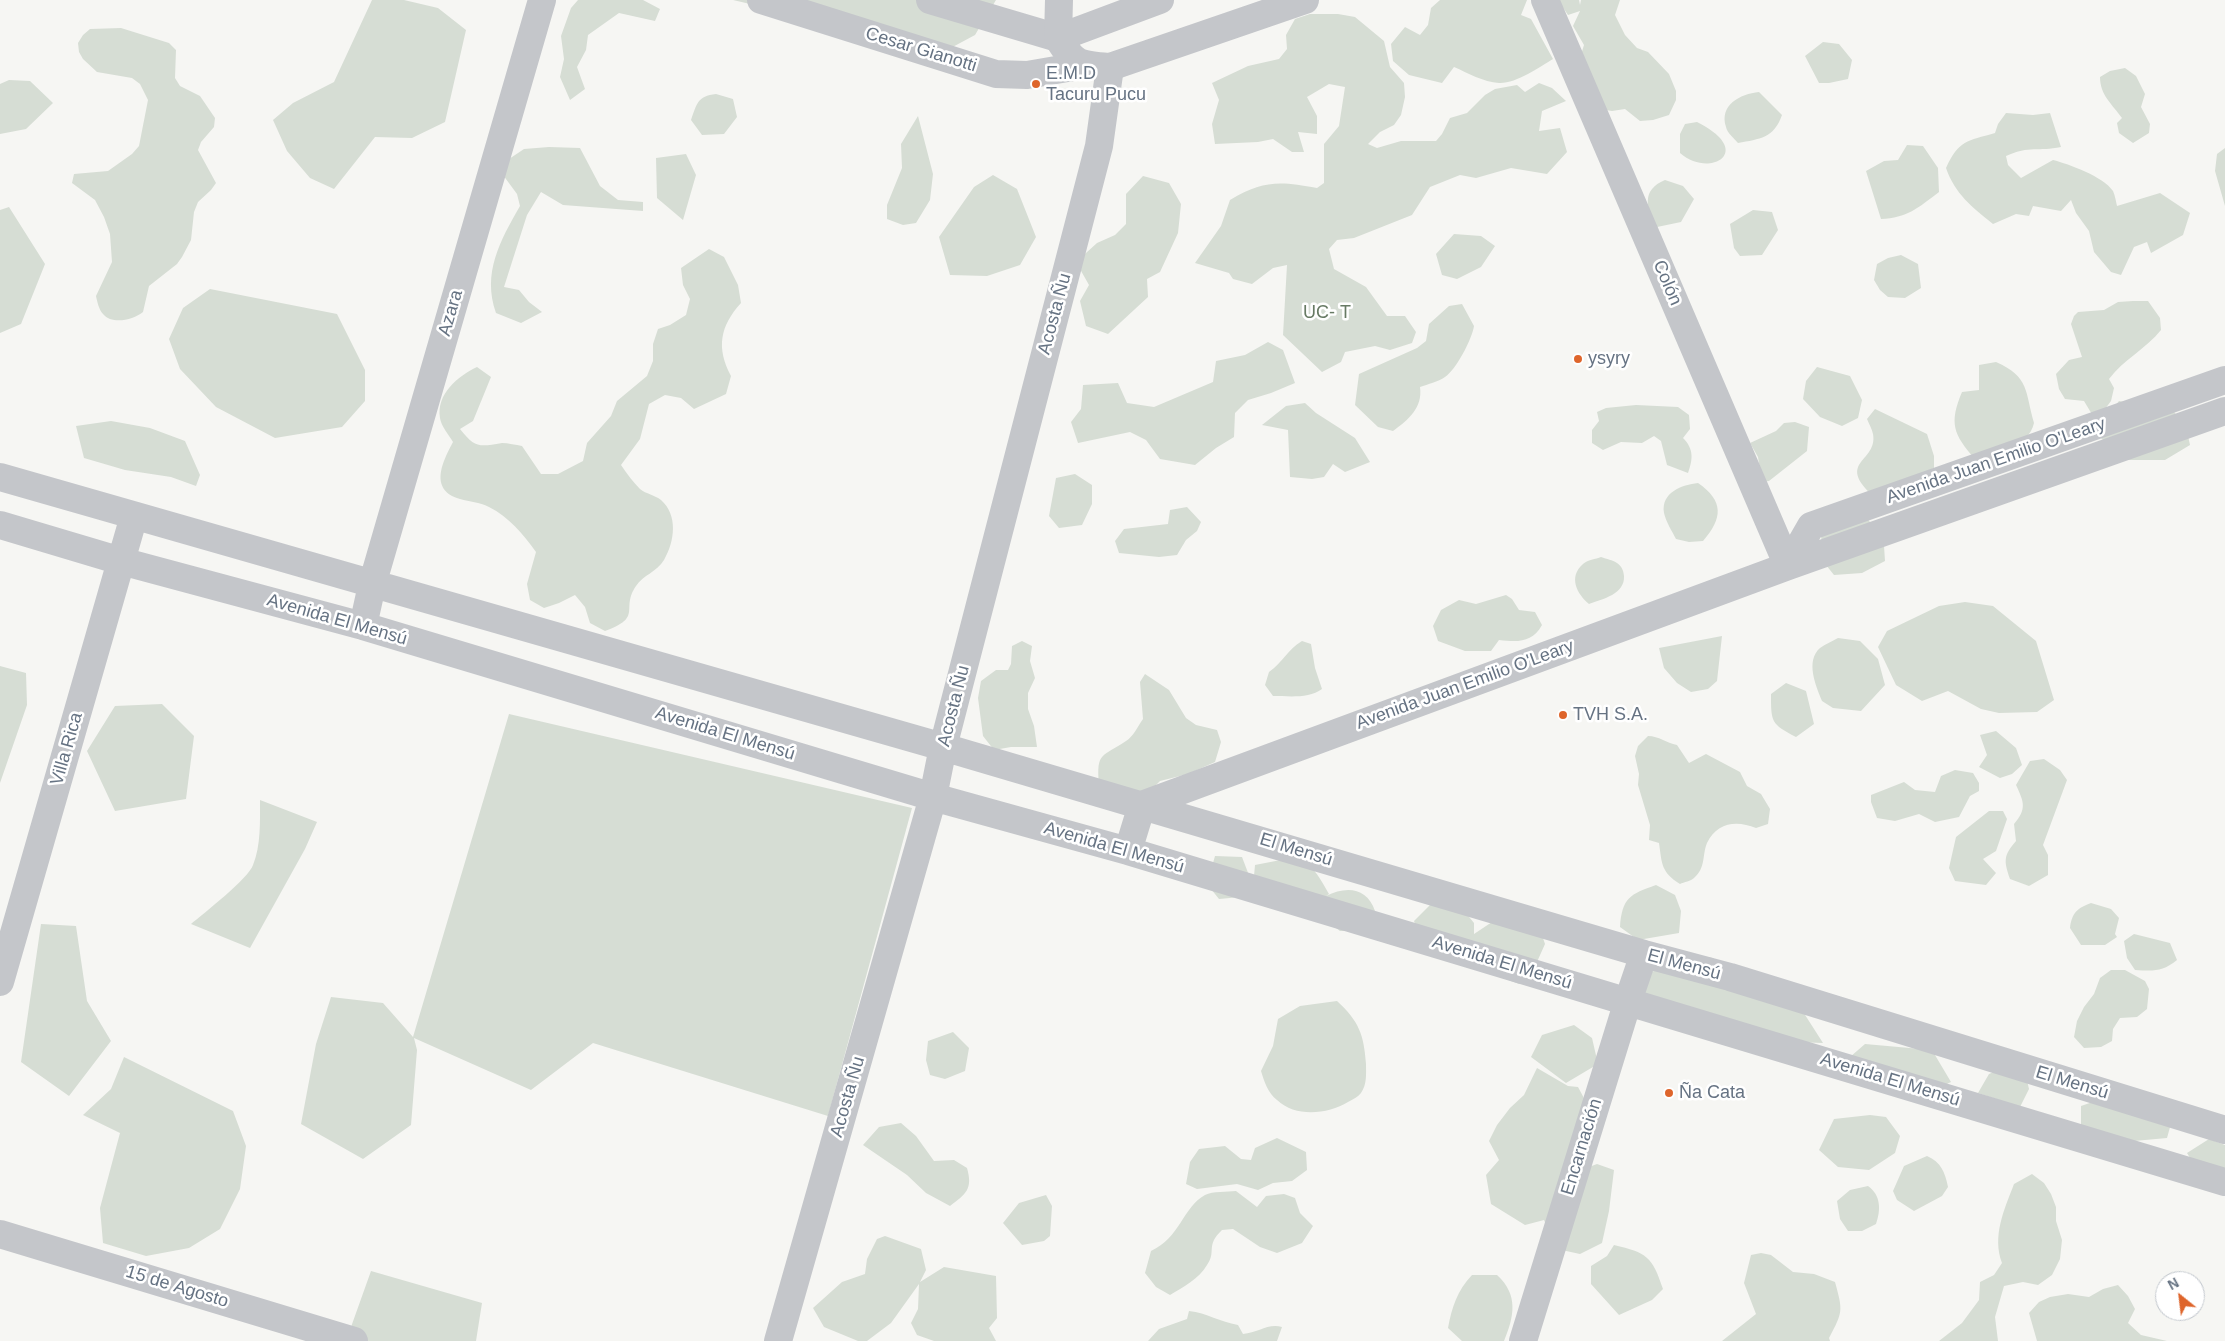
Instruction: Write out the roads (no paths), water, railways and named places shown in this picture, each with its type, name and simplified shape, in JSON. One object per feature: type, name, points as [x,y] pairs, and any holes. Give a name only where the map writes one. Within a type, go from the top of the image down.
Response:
[{"type":"street","name":"Azara","points":[[363,626],[372,585],[542,0]]},
{"type":"street","name":"Cesar Gianotti","points":[[761,0],[996,74],[1027,76],[1097,66],[1305,0]]},
{"type":"street","points":[[930,0],[1058,38],[1160,0]]},
{"type":"street","points":[[1059,0],[1058,38],[1068,56],[1097,66]]},
{"type":"street","name":"Colón","points":[[1546,0],[1788,566]]},
{"type":"street","name":"Acosta Ñu","points":[[778,1341],[934,796],[943,747],[1099,146],[1097,66]]},
{"type":"street","name":"Avenida Juan Emilio O'Leary","points":[[1788,566],[1811,526],[2225,380]]},
{"type":"street","name":"Avenida Juan Emilio O'Leary","points":[[1142,805],[1788,566],[2225,411]]},
{"type":"street","points":[[0,477],[1142,805],[1128,851]]},
{"type":"street","name":"Villa Rica","points":[[0,982],[134,516]]},
{"type":"street","name":"Avenida El Mensú","points":[[0,525],[121,561],[363,626],[934,796],[1128,851],[2225,1182]]},
{"type":"street","name":"El Mensú","points":[[1142,805],[1644,954],[1730,977],[2225,1130]]},
{"type":"street","name":"Encarnación","points":[[1523,1341],[1644,954]]},
{"type":"street","name":"15 de Agosto","points":[[0,1234],[354,1341]]},
{"type":"place","name":"E.M.D Tacuru Pucu","points":[[1036,84]]},
{"type":"place","name":"ysyry","points":[[1578,359]]},
{"type":"place","name":"TVH S.A.","points":[[1563,715]]},
{"type":"place","name":"Ña Cata","points":[[1669,1093]]},
{"type":"park label","name":"UC- T","points":[[1327,313]]}]
